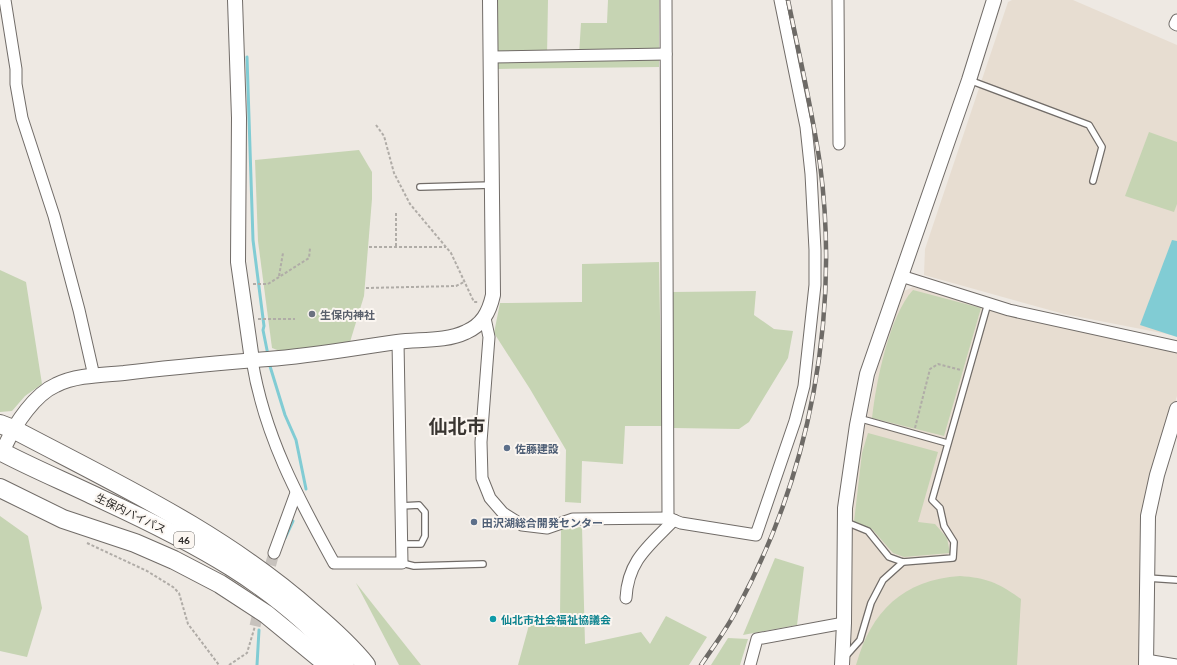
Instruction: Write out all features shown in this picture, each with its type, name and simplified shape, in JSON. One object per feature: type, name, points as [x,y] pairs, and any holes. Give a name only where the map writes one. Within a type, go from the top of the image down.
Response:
[{"type":"highway","name":"生保内バイパス","points":[[5,437],[229,565],[293,611],[330,647],[345,665]]},
{"type":"highway","points":[[5,437],[185,520],[242,556],[295,597],[351,646],[366,665]]},
{"type":"highway","points":[[0,488],[64,518],[135,543],[168,557],[220,584],[266,614],[328,665]]},
{"type":"street","points":[[5,0],[22,118],[54,216],[79,310],[94,376]]},
{"type":"street","points":[[235,0],[239,118],[238,262],[255,378],[276,449],[296,493],[334,563],[402,563],[398,342]]},
{"type":"street","points":[[490,0],[494,274],[491,304],[486,318],[489,337],[481,442],[482,478],[490,498],[503,513],[522,525],[547,528],[573,519],[671,519],[681,523],[756,535],[795,421],[804,386],[815,285],[815,250],[811,174],[806,127],[780,0]]},
{"type":"street","points":[[626,598],[629,575],[637,559],[671,519],[666,0]]},
{"type":"street","points":[[838,0],[839,144]]},
{"type":"street","points":[[842,662],[845,522],[849,474],[867,374],[969,80],[994,0]]},
{"type":"street","points":[[1177,20],[1177,25]]},
{"type":"street","points":[[491,57],[666,54]]},
{"type":"street","points":[[901,276],[988,303],[1055,321],[1177,347]]},
{"type":"street","points":[[5,437],[41,394],[55,385],[72,379],[336,352],[398,342],[446,337],[465,333],[486,318]]},
{"type":"street","points":[[1177,409],[1157,476],[1148,516],[1146,662],[1177,665]]},
{"type":"street","points":[[274,553],[296,493]]},
{"type":"street","points":[[750,665],[757,639],[844,623]]},
{"type":"lane","points":[[969,80],[1090,125],[1102,147],[1093,181]]},
{"type":"lane","points":[[420,187],[493,185]]},
{"type":"lane","points":[[845,522],[868,532],[889,557],[903,562],[953,558],[954,542],[944,526],[940,508],[932,500],[988,303]]},
{"type":"lane","points":[[858,418],[947,443]]},
{"type":"lane","points":[[401,506],[419,505],[425,512],[425,536],[421,544],[402,544]]},
{"type":"lane","points":[[842,662],[860,640],[871,603],[883,580],[903,562]]},
{"type":"lane","points":[[402,563],[414,566],[483,564]]},
{"type":"lane","points":[[1147,578],[1177,580]]},
{"type":"path","points":[[376,125],[384,136],[394,173],[410,204],[451,253],[474,302],[491,304]]},
{"type":"path","points":[[396,213],[396,247]]},
{"type":"path","points":[[369,247],[446,247]]},
{"type":"path","points":[[252,284],[268,284],[309,258],[310,248]]},
{"type":"path","points":[[279,276],[283,253]]},
{"type":"path","points":[[366,288],[456,286],[464,282]]},
{"type":"path","points":[[254,319],[295,319]]},
{"type":"path","points":[[914,433],[930,369],[938,364],[968,372]]},
{"type":"path","points":[[83,541],[147,571],[173,587],[179,593],[188,624],[219,665]]},
{"type":"path","points":[[229,665],[247,653],[255,626]]},
{"type":"shaded area","points":[[1012,0],[1073,0],[1177,45],[1177,336],[1064,314],[924,275],[925,249],[1008,2]]},
{"type":"shaded area","points":[[913,287],[1057,326],[1177,352],[1177,396],[1150,483],[1141,665],[848,665],[851,512],[863,437],[877,369],[900,293]]},
{"type":"green space","points":[[496,0],[548,0],[547,56],[579,55],[581,23],[607,23],[608,0],[659,0],[659,67],[497,69]]},
{"type":"green space","points":[[1149,132],[1177,142],[1177,204],[1174,212],[1125,196]]},
{"type":"green space","points":[[359,150],[372,172],[372,199],[364,296],[350,342],[285,353],[272,348],[258,241],[255,160]]},
{"type":"green space","points":[[659,262],[662,426],[625,426],[623,464],[582,461],[581,503],[565,502],[566,450],[530,389],[494,333],[500,303],[582,302],[582,264]]},
{"type":"green space","points":[[0,270],[26,282],[42,384],[25,396],[12,411],[0,412]]},
{"type":"green space","points":[[913,290],[981,308],[944,436],[872,418],[880,369],[885,350],[897,316]]},
{"type":"green space","points":[[756,291],[754,315],[774,329],[793,331],[788,358],[749,422],[739,429],[674,428],[673,292]]},
{"type":"green space","points":[[868,433],[938,452],[918,522],[935,524],[947,538],[950,553],[904,557],[893,553],[872,529],[854,522],[862,453]]},
{"type":"green space","points":[[0,516],[28,536],[42,608],[27,657],[0,651]]},
{"type":"green space","points":[[582,527],[585,644],[641,632],[650,644],[666,616],[707,637],[689,665],[518,665],[529,625],[560,616],[561,529]]},
{"type":"green space","points":[[775,558],[804,567],[797,625],[743,635]]},
{"type":"green space","points":[[960,576],[978,578],[992,582],[1021,599],[1017,665],[856,665],[862,646],[871,629],[880,614],[892,602],[906,592],[922,584]]},
{"type":"green space","points":[[356,583],[421,665],[399,665]]},
{"type":"green space","points":[[728,638],[748,639],[740,665],[711,665]]},
{"type":"water","points":[[1172,240],[1177,241],[1177,337],[1140,325]]},
{"type":"waterway","points":[[247,57],[253,240],[264,326],[263,330],[268,355]]},
{"type":"waterway","points":[[269,363],[285,415],[296,440],[306,489]]},
{"type":"waterway","points":[[285,538],[293,521]]},
{"type":"waterway","points":[[257,665],[259,630]]},
{"type":"tunnel","points":[[266,581],[274,553]]},
{"type":"tunnel","points":[[255,626],[260,605]]},
{"type":"railway","points":[[701,665],[737,609],[762,558],[784,504],[801,449],[813,393],[822,336],[826,279],[825,221],[820,164],[788,0]]},
{"type":"place","name":"生保内神社","points":[[312,314]]},
{"type":"place","name":"佐藤建設","points":[[507,448]]},
{"type":"place","name":"田沢湖総合開発センター","points":[[474,522]]},
{"type":"place","name":"仙北市社会福祉協議会","points":[[493,619]]},
{"type":"district","name":"仙北市","points":[[457,425]]}]
